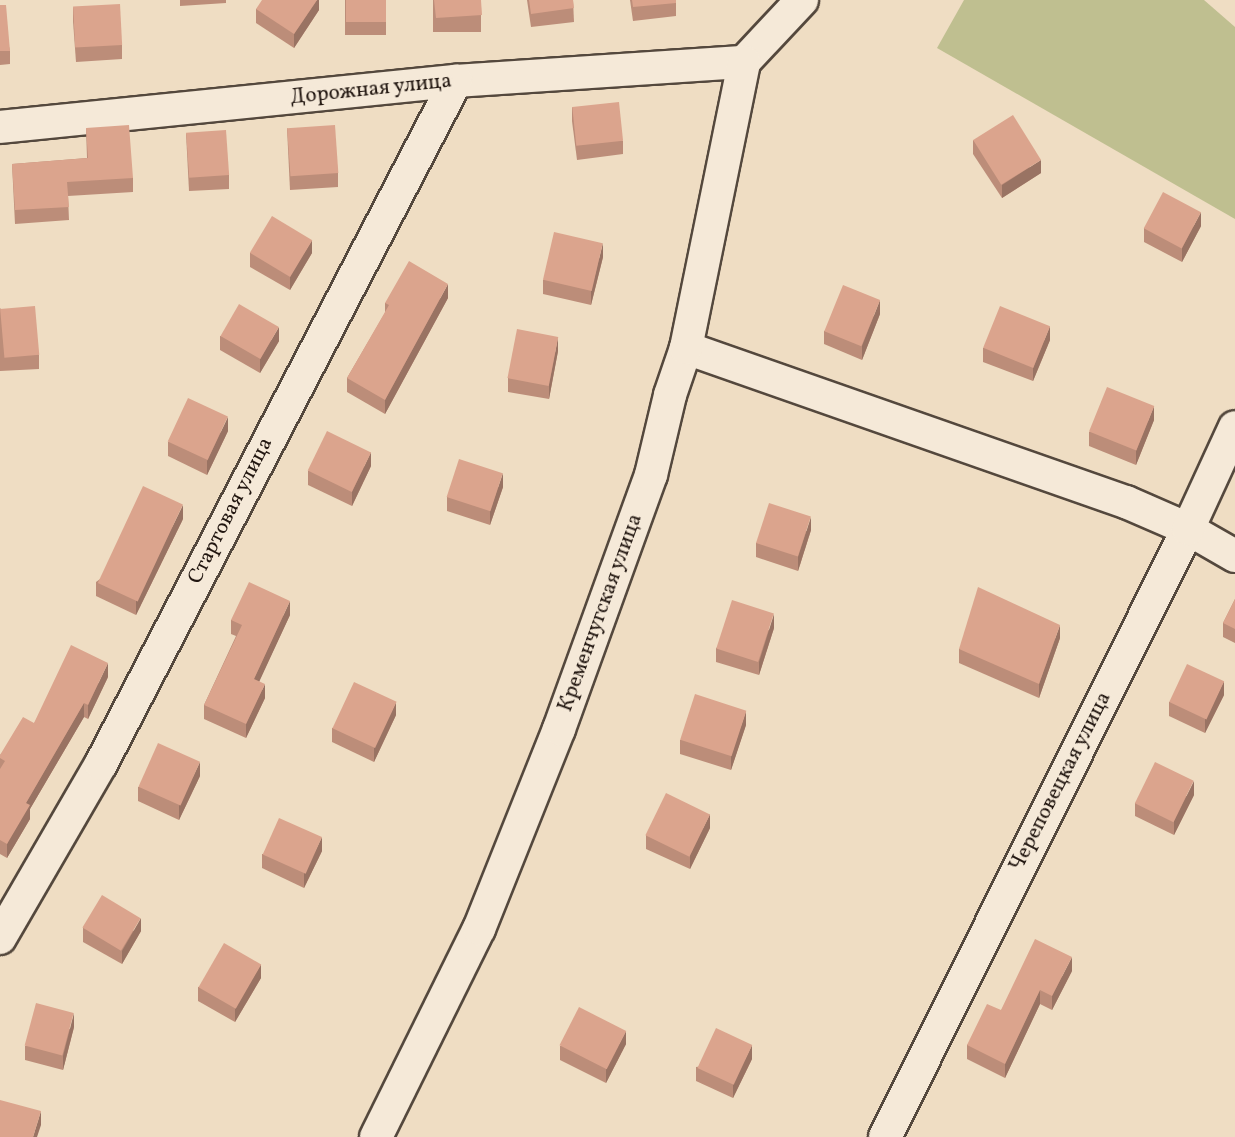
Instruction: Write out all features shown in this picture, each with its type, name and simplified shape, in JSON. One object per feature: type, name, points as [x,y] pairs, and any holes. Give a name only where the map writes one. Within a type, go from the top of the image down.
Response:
[{"type":"street","points":[[744,62],[802,0]]},
{"type":"street","name":"Дорожная улица","points":[[0,127],[456,81],[744,62]]},
{"type":"street","name":"Кременчугская улица","points":[[376,1137],[479,929],[560,729],[651,476],[670,395],[686,348],[744,62]]},
{"type":"street","name":"Стартовая улица","points":[[0,938],[101,764],[456,81]]},
{"type":"street","points":[[686,348],[1126,502],[1188,530],[1235,556]]},
{"type":"street","name":"Череповецкая улица","points":[[885,1137],[1188,530],[1235,427]]},
{"type":"green space","points":[[964,0],[1204,0],[1235,27],[1235,219],[937,48]]},
{"type":"building","points":[[262,0],[317,0],[294,34],[256,9]]},
{"type":"building","points":[[346,0],[386,0],[386,22],[346,22]]},
{"type":"building","points":[[434,0],[481,0],[482,15],[436,18]]},
{"type":"building","points":[[529,0],[573,0],[574,8],[531,14]]},
{"type":"building","points":[[632,0],[676,0],[676,3],[633,7]]},
{"type":"building","points":[[120,4],[122,45],[75,47],[73,6]]},
{"type":"building","points":[[0,5],[6,5],[10,51],[0,51]]},
{"type":"building","points":[[619,102],[623,141],[576,146],[572,107]]},
{"type":"building","points":[[1013,115],[1041,160],[1001,185],[973,140]]},
{"type":"building","points":[[129,125],[133,178],[67,182],[69,207],[15,210],[12,164],[88,158],[86,128]]},
{"type":"building","points":[[335,125],[338,173],[290,176],[287,128]]},
{"type":"building","points":[[226,130],[229,175],[189,178],[186,133]]},
{"type":"building","points":[[1163,192],[1201,212],[1182,248],[1144,228]]},
{"type":"building","points":[[272,216],[312,240],[290,277],[250,253]]},
{"type":"building","points":[[554,232],[603,243],[592,291],[543,280]]},
{"type":"building","points":[[409,261],[448,284],[385,400],[347,378],[389,305],[385,303]]},
{"type":"building","points":[[843,285],[880,300],[861,346],[824,331]]},
{"type":"building","points":[[239,304],[279,327],[260,359],[220,336]]},
{"type":"building","points":[[35,306],[39,355],[4,358],[0,309]]},
{"type":"building","points":[[1000,306],[1050,326],[1033,368],[983,348]]},
{"type":"building","points":[[517,329],[558,337],[549,386],[507,378]]},
{"type":"building","points":[[1107,387],[1154,406],[1136,451],[1089,432]]},
{"type":"building","points":[[188,398],[228,417],[208,460],[168,442]]},
{"type":"building","points":[[327,431],[371,452],[352,492],[308,471]]},
{"type":"building","points":[[459,459],[503,473],[490,511],[447,497]]},
{"type":"building","points":[[143,486],[183,505],[138,602],[98,583]]},
{"type":"building","points":[[769,503],[811,517],[798,557],[756,543]]},
{"type":"building","points":[[249,582],[290,601],[254,679],[265,684],[246,724],[204,705],[242,625],[231,620]]},
{"type":"building","points":[[978,587],[1060,625],[1039,684],[959,649]]},
{"type":"building","points":[[1235,599],[1235,629],[1223,623]]},
{"type":"building","points":[[732,600],[774,614],[758,662],[716,649]]},
{"type":"building","points":[[71,645],[108,663],[88,705],[84,703],[26,803],[30,805],[7,844],[0,840],[0,769],[5,761],[0,758],[0,755],[23,717],[34,723]]},
{"type":"building","points":[[1187,664],[1224,681],[1206,719],[1169,702]]},
{"type":"building","points":[[354,682],[397,702],[375,748],[332,728]]},
{"type":"building","points":[[695,694],[746,711],[732,756],[680,740]]},
{"type":"building","points":[[158,743],[200,762],[180,806],[138,787]]},
{"type":"building","points":[[1155,762],[1194,781],[1173,822],[1135,803]]},
{"type":"building","points":[[666,793],[710,814],[689,857],[645,835]]},
{"type":"building","points":[[279,818],[322,837],[306,874],[263,855]]},
{"type":"building","points":[[102,895],[141,918],[121,951],[82,928]]},
{"type":"building","points":[[1035,939],[1072,957],[1052,996],[1040,990],[1005,1064],[967,1045],[987,1004],[1001,1010]]},
{"type":"building","points":[[224,943],[261,964],[236,1009],[198,987]]},
{"type":"building","points":[[36,1003],[74,1013],[62,1056],[25,1046]]},
{"type":"building","points":[[579,1007],[626,1031],[607,1069],[559,1045]]},
{"type":"building","points":[[716,1028],[752,1045],[734,1085],[697,1068]]},
{"type":"building","points":[[0,1100],[41,1111],[33,1137],[0,1137]]}]
